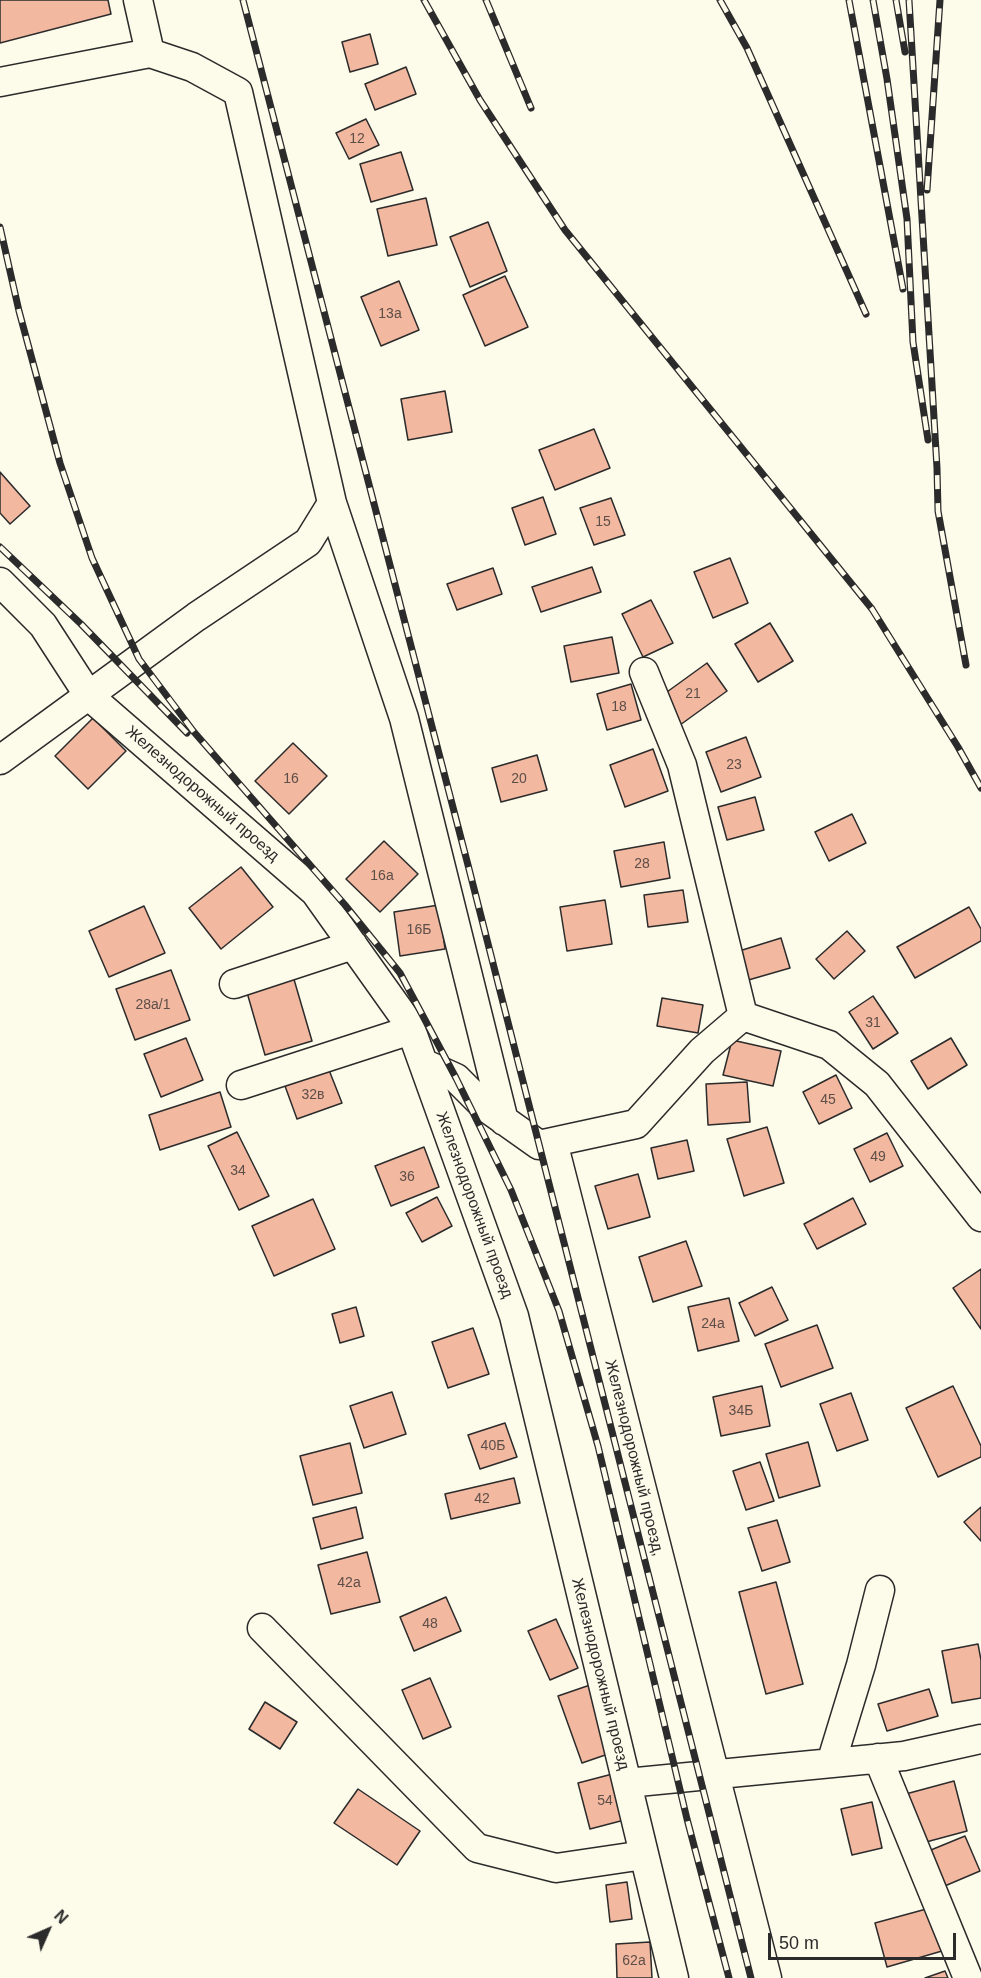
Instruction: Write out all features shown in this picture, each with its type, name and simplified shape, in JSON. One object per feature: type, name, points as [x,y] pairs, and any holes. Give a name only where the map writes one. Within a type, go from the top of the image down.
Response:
[{"type":"street","points":[[138,0],[150,53]]},
{"type":"street","points":[[0,82],[150,53],[192,68],[238,92],[332,503],[404,718],[504,1120]]},
{"type":"street","points":[[0,760],[196,616],[308,542],[332,503]]},
{"type":"street","name":"Железнодорожный проезд","points":[[0,582],[43,625],[89,696],[315,892],[409,1024],[514,1316],[674,1978]]},
{"type":"street","points":[[644,672],[682,765],[743,1016]]},
{"type":"street","points":[[234,984],[353,945]]},
{"type":"street","points":[[423,1063],[456,1077],[483,1106],[539,1145],[636,1124],[702,1052],[743,1016]]},
{"type":"street","points":[[743,1016],[829,1045],[877,1084],[981,1217]]},
{"type":"street","points":[[241,1085],[411,1030]]},
{"type":"street","name":"Железнодорожный проезд,","points":[[553,1142],[767,1978]]},
{"type":"street","points":[[831,1763],[861,1665],[880,1590]]},
{"type":"street","points":[[262,1628],[477,1848],[556,1868],[644,1855]]},
{"type":"street","points":[[627,1783],[904,1756],[981,1739]]},
{"type":"street","points":[[878,1758],[968,1978]]},
{"type":"building","points":[[0,0],[108,0],[111,14],[0,43]]},
{"type":"building","points":[[370,34],[378,64],[350,72],[342,42]]},
{"type":"building","points":[[406,67],[416,94],[375,110],[365,84]]},
{"type":"building","points":[[366,119],[379,145],[349,159],[336,133]]},
{"type":"building","points":[[401,152],[413,190],[371,202],[360,164]]},
{"type":"building","points":[[426,198],[437,245],[388,256],[377,209]]},
{"type":"building","points":[[488,222],[507,271],[470,287],[450,237]]},
{"type":"building","points":[[505,276],[528,327],[485,346],[463,295]]},
{"type":"building","points":[[399,281],[419,330],[381,346],[361,297]]},
{"type":"building","points":[[445,391],[452,432],[408,440],[401,399]]},
{"type":"building","points":[[594,429],[610,468],[555,490],[539,450]]},
{"type":"building","points":[[0,472],[30,506],[10,524],[0,513]]},
{"type":"building","points":[[543,497],[556,534],[525,545],[512,508]]},
{"type":"building","points":[[611,498],[625,535],[594,545],[580,508]]},
{"type":"building","points":[[730,558],[748,603],[713,618],[694,572]]},
{"type":"building","points":[[592,567],[601,592],[541,612],[532,587]]},
{"type":"building","points":[[493,568],[502,594],[457,610],[447,584]]},
{"type":"building","points":[[651,600],[673,643],[643,657],[622,614]]},
{"type":"building","points":[[770,623],[793,661],[758,682],[735,644]]},
{"type":"building","points":[[612,637],[619,673],[571,682],[564,646]]},
{"type":"building","points":[[707,663],[727,691],[680,725],[660,697]]},
{"type":"building","points":[[631,684],[641,720],[607,730],[597,694]]},
{"type":"building","points":[[93,718],[126,751],[88,789],[55,756]]},
{"type":"building","points":[[746,737],[761,777],[721,792],[706,752]]},
{"type":"building","points":[[293,743],[327,776],[289,814],[255,781]]},
{"type":"building","points":[[653,749],[668,791],[625,807],[610,765]]},
{"type":"building","points":[[537,755],[547,790],[501,802],[492,768]]},
{"type":"building","points":[[755,797],[764,830],[727,840],[718,807]]},
{"type":"building","points":[[852,814],[866,843],[829,861],[815,832]]},
{"type":"building","points":[[384,841],[418,874],[380,912],[346,879]]},
{"type":"building","points":[[664,842],[670,878],[621,887],[614,851]]},
{"type":"building","points":[[241,867],[273,907],[221,949],[189,908]]},
{"type":"building","points":[[683,890],[688,922],[648,927],[644,895]]},
{"type":"building","points":[[605,900],[612,944],[567,951],[560,907]]},
{"type":"building","points":[[439,905],[445,949],[400,956],[394,912]]},
{"type":"building","points":[[144,906],[165,953],[109,977],[89,931]]},
{"type":"building","points":[[969,907],[981,929],[981,941],[915,978],[897,947]]},
{"type":"building","points":[[847,931],[865,951],[834,979],[816,959]]},
{"type":"building","points":[[781,938],[790,968],[745,981],[736,952]]},
{"type":"building","points":[[171,970],[190,1020],[135,1040],[116,989]]},
{"type":"building","points":[[293,976],[312,1041],[265,1055],[246,989]]},
{"type":"building","points":[[873,996],[898,1033],[873,1049],[849,1012]]},
{"type":"building","points":[[662,998],[703,1005],[698,1033],[657,1026]]},
{"type":"building","points":[[186,1038],[203,1080],[161,1097],[144,1054]]},
{"type":"building","points":[[951,1038],[967,1065],[928,1089],[911,1061]]},
{"type":"building","points":[[732,1040],[781,1051],[773,1086],[723,1075]]},
{"type":"building","points":[[329,1070],[342,1103],[297,1119],[285,1086]]},
{"type":"building","points":[[836,1075],[852,1108],[819,1124],[803,1092]]},
{"type":"building","points":[[747,1082],[750,1122],[708,1125],[706,1084]]},
{"type":"building","points":[[220,1092],[231,1127],[160,1150],[149,1115]]},
{"type":"building","points":[[767,1127],[784,1183],[744,1196],[727,1139]]},
{"type":"building","points":[[237,1132],[269,1196],[239,1210],[208,1146]]},
{"type":"building","points":[[887,1133],[903,1166],[870,1182],[854,1149]]},
{"type":"building","points":[[687,1140],[694,1171],[658,1179],[651,1148]]},
{"type":"building","points":[[424,1147],[439,1187],[391,1206],[375,1166]]},
{"type":"building","points":[[638,1174],[650,1217],[608,1229],[595,1186]]},
{"type":"building","points":[[437,1197],[452,1226],[422,1242],[406,1213]]},
{"type":"building","points":[[853,1198],[866,1224],[817,1249],[804,1224]]},
{"type":"building","points":[[313,1199],[335,1249],[274,1276],[252,1226]]},
{"type":"building","points":[[686,1241],[702,1286],[653,1302],[639,1257]]},
{"type":"building","points":[[981,1269],[981,1329],[953,1288]]},
{"type":"building","points":[[772,1287],[788,1320],[755,1336],[739,1303]]},
{"type":"building","points":[[729,1298],[739,1341],[698,1351],[688,1307]]},
{"type":"building","points":[[356,1307],[364,1336],[340,1343],[332,1314]]},
{"type":"building","points":[[817,1325],[833,1368],[781,1387],[765,1344]]},
{"type":"building","points":[[473,1328],[489,1374],[448,1388],[432,1342]]},
{"type":"building","points":[[762,1386],[770,1426],[721,1436],[713,1397]]},
{"type":"building","points":[[953,1386],[981,1446],[981,1457],[938,1477],[906,1408]]},
{"type":"building","points":[[392,1392],[406,1434],[364,1448],[350,1406]]},
{"type":"building","points":[[851,1393],[868,1440],[837,1451],[820,1404]]},
{"type":"building","points":[[505,1423],[517,1457],[480,1469],[468,1435]]},
{"type":"building","points":[[808,1442],[820,1486],[779,1498],[766,1454]]},
{"type":"building","points":[[350,1443],[362,1493],[313,1505],[300,1456]]},
{"type":"building","points":[[760,1462],[774,1501],[746,1510],[733,1471]]},
{"type":"building","points":[[514,1478],[520,1503],[451,1519],[445,1494]]},
{"type":"building","points":[[356,1507],[363,1538],[321,1549],[313,1518]]},
{"type":"building","points":[[981,1507],[981,1541],[964,1522]]},
{"type":"building","points":[[777,1520],[790,1562],[762,1571],[748,1528]]},
{"type":"building","points":[[367,1552],[380,1602],[331,1614],[318,1565]]},
{"type":"building","points":[[776,1582],[803,1684],[766,1694],[739,1592]]},
{"type":"building","points":[[446,1597],[461,1631],[414,1651],[400,1617]]},
{"type":"building","points":[[556,1619],[578,1668],[550,1680],[528,1631]]},
{"type":"building","points":[[978,1644],[981,1660],[981,1698],[952,1703],[942,1651]]},
{"type":"building","points":[[430,1678],[451,1727],[423,1739],[402,1690]]},
{"type":"building","points":[[590,1685],[614,1752],[582,1763],[558,1696]]},
{"type":"building","points":[[929,1689],[938,1716],[887,1731],[878,1704]]},
{"type":"building","points":[[265,1702],[297,1722],[280,1749],[249,1729]]},
{"type":"building","points":[[620,1772],[632,1818],[590,1829],[578,1783]]},
{"type":"building","points":[[954,1781],[967,1831],[915,1845],[902,1795]]},
{"type":"building","points":[[358,1789],[420,1831],[397,1865],[334,1823]]},
{"type":"building","points":[[872,1802],[882,1848],[852,1855],[841,1809]]},
{"type":"building","points":[[965,1836],[980,1871],[940,1888],[926,1852]]},
{"type":"building","points":[[627,1882],[632,1919],[610,1922],[606,1885]]},
{"type":"building","points":[[930,1908],[942,1951],[887,1967],[875,1923]]},
{"type":"building","points":[[650,1942],[652,1978],[617,1978],[616,1944]]},
{"type":"building","points":[[945,1971],[948,1978],[925,1978]]},
{"type":"railway","points":[[243,0],[468,865],[751,1978]]},
{"type":"railway","points":[[424,0],[480,100],[565,230],[872,609],[981,788]]},
{"type":"railway","points":[[486,0],[531,108]]},
{"type":"railway","points":[[720,0],[747,48],[866,314]]},
{"type":"railway","points":[[849,0],[903,289]]},
{"type":"railway","points":[[873,0],[907,219],[913,342],[928,440]]},
{"type":"railway","points":[[896,0],[905,52]]},
{"type":"railway","points":[[909,0],[938,511],[966,665]]},
{"type":"railway","points":[[927,190],[940,0]]},
{"type":"railway","points":[[0,227],[19,311],[60,463],[92,558],[139,659],[194,732],[345,905],[400,973],[456,1078],[511,1190],[559,1311],[598,1446],[687,1819],[729,1978]]},
{"type":"railway","points":[[0,547],[81,624],[187,733]]}]
